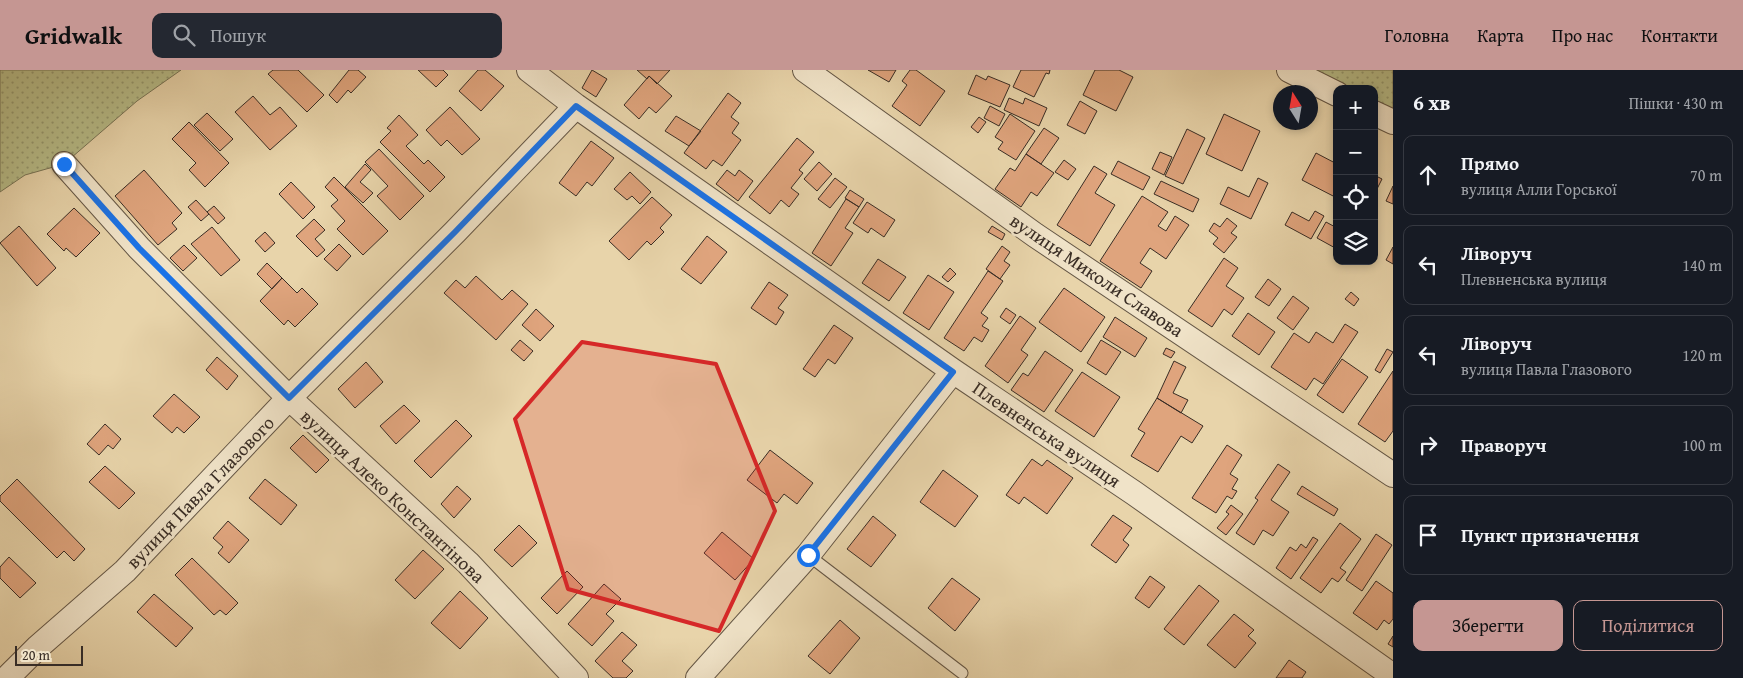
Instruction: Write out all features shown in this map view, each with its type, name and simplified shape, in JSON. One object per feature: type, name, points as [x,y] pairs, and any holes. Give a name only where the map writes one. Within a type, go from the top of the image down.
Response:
[{"type":"street","name":"Плевненська вулиця","points":[[530,70],[576,106],[953,372],[1134,492],[1393,676]]},
{"type":"street","name":"вулиця Миколи Славова","points":[[805,70],[1035,235],[1393,475]]},
{"type":"street","points":[[1288,70],[1333,92]]},
{"type":"street","name":"вулиця Павла Глазового","points":[[6,678],[38,647],[125,571],[289,398],[455,232],[576,106]]},
{"type":"street","points":[[1378,115],[1393,122]]},
{"type":"street","name":"вулиця Алеко Константінова","points":[[64,164],[139,248],[289,398],[468,563],[576,678]]},
{"type":"street","points":[[698,678],[808,555],[953,372]]},
{"type":"lane","points":[[808,555],[962,673]]},
{"type":"highlighted area","points":[[582,342],[716,364],[775,511],[719,631],[568,589],[515,419]]},
{"type":"green space","points":[[0,70],[181,70],[137,101],[64,164],[25,175],[0,192]]},
{"type":"green space","points":[[1304,70],[1393,70],[1393,114],[1378,107],[1378,85],[1334,85]]},
{"type":"building","points":[[273,70],[298,70],[324,95],[307,112],[268,74]]},
{"type":"building","points":[[349,70],[358,70],[366,77],[351,93],[348,90],[337,103],[329,95]]},
{"type":"building","points":[[418,70],[443,70],[448,75],[436,87]]},
{"type":"building","points":[[478,70],[485,70],[504,86],[481,111],[459,91]]},
{"type":"building","points":[[592,70],[607,79],[596,97],[582,88]]},
{"type":"building","points":[[637,70],[670,70],[657,84],[649,76],[647,79]]},
{"type":"building","points":[[868,70],[896,70],[889,82]]},
{"type":"building","points":[[910,70],[916,70],[945,91],[920,126],[892,106],[907,85],[902,81]]},
{"type":"building","points":[[1021,70],[1050,70],[1049,74],[1046,73],[1034,97],[1013,87]]},
{"type":"building","points":[[1095,70],[1119,70],[1133,77],[1116,111],[1083,95]]},
{"type":"building","points":[[976,75],[986,80],[988,76],[1010,85],[1000,107],[968,94]]},
{"type":"building","points":[[649,76],[672,96],[656,113],[649,107],[639,119],[624,105]]},
{"type":"building","points":[[728,93],[741,103],[731,117],[739,123],[732,133],[741,140],[722,166],[713,160],[706,169],[684,153]]},
{"type":"building","points":[[253,96],[270,115],[280,107],[297,126],[270,150],[235,112]]},
{"type":"building","points":[[1009,98],[1023,104],[1025,98],[1047,108],[1039,126],[1004,110]]},
{"type":"building","points":[[1080,101],[1097,111],[1085,134],[1067,125]]},
{"type":"building","points":[[990,106],[1005,114],[999,126],[984,118]]},
{"type":"building","points":[[450,107],[480,139],[462,155],[447,140],[441,146],[426,130]]},
{"type":"building","points":[[207,113],[233,139],[220,151],[194,125]]},
{"type":"building","points":[[1010,114],[1035,131],[1016,160],[998,149],[1003,142],[995,137]]},
{"type":"building","points":[[1224,114],[1260,131],[1242,171],[1206,154]]},
{"type":"building","points":[[399,115],[418,135],[406,146],[424,164],[428,160],[445,177],[430,192],[380,142],[391,131],[387,128]]},
{"type":"building","points":[[676,116],[701,131],[689,146],[665,131]]},
{"type":"building","points":[[979,117],[986,122],[978,133],[971,127]]},
{"type":"building","points":[[189,122],[229,163],[205,187],[189,170],[196,163],[172,139]]},
{"type":"building","points":[[1044,128],[1059,138],[1041,164],[1026,154]]},
{"type":"building","points":[[1187,129],[1205,138],[1183,184],[1165,176]]},
{"type":"building","points":[[797,138],[814,152],[799,170],[803,173],[791,188],[799,194],[789,207],[781,200],[770,214],[749,197]]},
{"type":"building","points":[[591,141],[614,158],[592,186],[587,182],[576,196],[559,183]]},
{"type":"building","points":[[379,149],[424,196],[400,220],[377,196],[388,186],[365,162]]},
{"type":"building","points":[[1160,152],[1172,157],[1164,175],[1152,169]]},
{"type":"building","points":[[1316,153],[1333,162],[1333,196],[1302,180]]},
{"type":"building","points":[[1026,154],[1054,173],[1037,196],[1031,192],[1021,207],[995,189],[1010,168],[1015,171]]},
{"type":"building","points":[[1064,160],[1076,169],[1068,180],[1055,172]]},
{"type":"building","points":[[1118,161],[1150,177],[1143,190],[1111,174]]},
{"type":"building","points":[[819,162],[832,174],[817,191],[804,179]]},
{"type":"building","points":[[365,164],[371,170],[360,182],[373,193],[363,203],[345,187]]},
{"type":"building","points":[[1094,166],[1107,174],[1095,193],[1115,205],[1090,246],[1057,225]]},
{"type":"building","points":[[144,170],[182,213],[172,223],[177,229],[158,245],[115,196]]},
{"type":"building","points":[[727,170],[735,176],[739,170],[753,181],[738,201],[716,184]]},
{"type":"building","points":[[630,172],[651,192],[640,204],[632,196],[627,200],[614,189]]},
{"type":"building","points":[[334,177],[388,231],[363,255],[337,229],[345,221],[331,206],[338,200],[325,187]]},
{"type":"building","points":[[1378,177],[1382,179],[1378,187]]},
{"type":"building","points":[[835,178],[847,187],[830,208],[818,199]]},
{"type":"building","points":[[1258,178],[1268,183],[1251,219],[1220,204],[1228,187],[1249,197]]},
{"type":"building","points":[[1161,181],[1199,199],[1193,212],[1154,194]]},
{"type":"building","points":[[291,182],[315,207],[303,219],[279,194]]},
{"type":"building","points":[[1393,186],[1393,204],[1386,201]]},
{"type":"building","points":[[850,190],[864,199],[859,207],[845,198]]},
{"type":"building","points":[[1142,196],[1168,212],[1158,226],[1166,231],[1175,216],[1189,225],[1166,259],[1150,248],[1140,263],[1152,271],[1141,288],[1100,261]]},
{"type":"building","points":[[652,197],[672,215],[660,228],[664,232],[651,245],[647,241],[629,260],[609,241]]},
{"type":"building","points":[[846,199],[859,207],[845,228],[853,233],[831,266],[812,253]]},
{"type":"building","points":[[196,200],[209,214],[201,221],[188,207]]},
{"type":"building","points":[[867,202],[895,220],[884,237],[871,228],[868,233],[853,223]]},
{"type":"building","points":[[214,206],[225,218],[218,224],[207,212]]},
{"type":"building","points":[[74,208],[100,233],[76,257],[66,248],[64,251],[47,234]]},
{"type":"building","points":[[1315,211],[1324,216],[1311,239],[1285,225],[1292,212],[1309,221]]},
{"type":"building","points":[[1227,218],[1237,226],[1231,233],[1237,237],[1224,253],[1213,244],[1218,238],[1209,231],[1214,223],[1220,227]]},
{"type":"building","points":[[314,219],[325,230],[315,239],[325,250],[317,257],[296,236]]},
{"type":"building","points":[[1326,222],[1333,226],[1333,247],[1317,238]]},
{"type":"building","points":[[19,226],[56,268],[37,286],[0,243]]},
{"type":"building","points":[[992,226],[1005,234],[1002,240],[988,232]]},
{"type":"building","points":[[212,227],[240,260],[221,276],[191,244]]},
{"type":"building","points":[[265,232],[275,243],[265,252],[255,241]]},
{"type":"building","points":[[707,236],[727,252],[701,284],[681,269]]},
{"type":"building","points":[[339,244],[351,256],[337,271],[324,259]]},
{"type":"building","points":[[184,245],[197,258],[183,271],[170,258]]},
{"type":"building","points":[[1002,246],[1010,252],[1004,261],[1010,265],[1000,279],[986,269]]},
{"type":"building","points":[[1393,247],[1393,264],[1386,260]]},
{"type":"building","points":[[1224,258],[1238,268],[1226,286],[1244,298],[1232,315],[1224,309],[1212,327],[1188,311]]},
{"type":"building","points":[[878,259],[906,277],[889,301],[862,283]]},
{"type":"building","points":[[267,263],[282,278],[272,289],[257,274]]},
{"type":"building","points":[[950,268],[956,274],[948,282],[942,277]]},
{"type":"building","points":[[988,271],[1003,281],[981,313],[988,318],[982,326],[989,330],[982,342],[974,337],[964,351],[944,338]]},
{"type":"building","points":[[928,275],[954,292],[929,330],[903,313]]},
{"type":"building","points":[[476,276],[502,300],[512,290],[528,304],[496,340],[444,293],[456,280],[465,288]]},
{"type":"building","points":[[282,278],[297,293],[302,288],[318,304],[295,327],[288,320],[284,325],[260,301]]},
{"type":"building","points":[[1268,279],[1281,289],[1269,306],[1255,297]]},
{"type":"building","points":[[769,282],[788,295],[778,308],[784,312],[776,325],[751,308]]},
{"type":"building","points":[[1064,288],[1105,317],[1081,352],[1039,322]]},
{"type":"building","points":[[1351,292],[1359,299],[1354,306],[1345,299]]},
{"type":"building","points":[[1293,296],[1309,308],[1293,330],[1277,318]]},
{"type":"building","points":[[1006,308],[1016,315],[1010,324],[1000,317]]},
{"type":"building","points":[[536,309],[554,326],[540,341],[522,325]]},
{"type":"building","points":[[1248,313],[1275,332],[1259,355],[1232,336]]},
{"type":"building","points":[[1020,316],[1036,328],[1021,350],[1028,355],[1008,383],[985,366]]},
{"type":"building","points":[[1115,317],[1147,338],[1135,357],[1103,337]]},
{"type":"building","points":[[1345,324],[1358,332],[1323,384],[1314,378],[1306,390],[1271,367],[1294,333],[1309,343],[1316,332],[1333,343]]},
{"type":"building","points":[[834,325],[853,338],[835,364],[828,359],[815,377],[803,369]]},
{"type":"building","points":[[520,340],[533,351],[524,361],[511,350]]},
{"type":"building","points":[[1101,340],[1121,352],[1106,375],[1087,363]]},
{"type":"building","points":[[1166,348],[1175,352],[1171,358],[1163,354]]},
{"type":"building","points":[[1387,349],[1393,352],[1380,373],[1375,370]]},
{"type":"building","points":[[1045,351],[1073,370],[1044,412],[1011,390],[1023,373],[1028,376]]},
{"type":"building","points":[[217,357],[238,376],[227,390],[206,370]]},
{"type":"building","points":[[1342,359],[1368,377],[1343,413],[1317,395]]},
{"type":"building","points":[[1174,361],[1186,367],[1173,393],[1188,400],[1181,413],[1157,398]]},
{"type":"building","points":[[366,362],[383,382],[355,408],[338,389]]},
{"type":"building","points":[[1393,371],[1393,431],[1385,442],[1358,424]]},
{"type":"building","points":[[1082,372],[1120,397],[1094,437],[1055,411]]},
{"type":"building","points":[[174,394],[200,417],[184,433],[177,427],[172,433],[153,416]]},
{"type":"building","points":[[1157,398],[1203,426],[1192,443],[1181,436],[1158,472],[1131,456],[1145,433],[1138,429]]},
{"type":"building","points":[[404,405],[420,421],[396,444],[380,426]]},
{"type":"building","points":[[456,420],[472,436],[431,478],[414,461]]},
{"type":"building","points":[[105,424],[121,439],[113,449],[108,445],[99,455],[87,444]]},
{"type":"building","points":[[303,435],[329,460],[316,473],[290,448]]},
{"type":"building","points":[[1227,445],[1242,455],[1230,474],[1238,479],[1232,489],[1237,491],[1232,499],[1227,496],[1216,513],[1192,498]]},
{"type":"building","points":[[770,450],[813,483],[797,504],[784,494],[777,503],[747,480]]},
{"type":"building","points":[[1032,459],[1042,466],[1047,460],[1073,478],[1047,514],[1024,497],[1019,504],[1006,495]]},
{"type":"building","points":[[1278,464],[1290,472],[1271,500],[1289,512],[1273,536],[1263,530],[1254,545],[1236,533],[1258,500],[1255,498]]},
{"type":"building","points":[[105,466],[135,493],[119,509],[89,482]]},
{"type":"building","points":[[943,470],[978,496],[955,527],[920,502]]},
{"type":"building","points":[[17,479],[85,549],[74,561],[64,551],[57,558],[0,501],[0,496]]},
{"type":"building","points":[[265,479],[297,505],[281,525],[249,498]]},
{"type":"building","points":[[457,486],[471,499],[454,518],[441,504]]},
{"type":"building","points":[[1302,486],[1338,509],[1334,516],[1297,494]]},
{"type":"building","points":[[1231,505],[1243,514],[1226,535],[1217,528],[1229,514],[1226,512]]},
{"type":"building","points":[[1113,515],[1132,528],[1123,540],[1129,545],[1116,563],[1091,545]]},
{"type":"building","points":[[873,516],[896,535],[871,567],[847,549]]},
{"type":"building","points":[[228,521],[249,540],[229,563],[218,553],[223,547],[213,538]]},
{"type":"building","points":[[1340,523],[1361,539],[1340,568],[1346,572],[1338,582],[1332,578],[1321,593],[1300,578]]},
{"type":"building","points":[[519,525],[537,543],[512,567],[494,550]]},
{"type":"building","points":[[722,532],[754,559],[735,580],[704,553]]},
{"type":"building","points":[[1376,534],[1392,545],[1362,591],[1346,580]]},
{"type":"building","points":[[1313,537],[1318,540],[1291,579],[1276,568],[1290,547],[1296,551],[1301,544],[1306,548]]},
{"type":"building","points":[[423,550],[444,569],[415,599],[395,580]]},
{"type":"building","points":[[9,557],[36,583],[20,598],[0,578],[0,567]]},
{"type":"building","points":[[192,558],[238,603],[226,615],[220,610],[214,615],[175,575]]},
{"type":"building","points":[[567,571],[583,587],[557,614],[541,598]]},
{"type":"building","points":[[1150,576],[1165,587],[1149,608],[1135,598]]},
{"type":"building","points":[[952,578],[980,599],[955,631],[928,608]]},
{"type":"building","points":[[1376,581],[1393,593],[1393,619],[1389,624],[1384,620],[1377,630],[1353,613]]},
{"type":"building","points":[[604,584],[621,599],[606,614],[614,621],[592,646],[568,624]]},
{"type":"building","points":[[1199,585],[1219,601],[1184,645],[1164,629]]},
{"type":"building","points":[[460,591],[488,618],[460,649],[431,623]]},
{"type":"building","points":[[154,594],[193,628],[176,647],[137,612]]},
{"type":"building","points":[[1234,614],[1254,630],[1248,636],[1256,643],[1235,668],[1207,645]]},
{"type":"building","points":[[840,620],[860,638],[830,674],[808,656]]},
{"type":"building","points":[[622,632],[637,645],[622,661],[633,671],[626,678],[613,678],[595,661]]},
{"type":"building","points":[[1393,636],[1393,647],[1388,644]]},
{"type":"building","points":[[1289,660],[1306,672],[1302,678],[1276,678]]},
{"type":"route","points":[[64,164],[139,248],[289,398],[455,232],[576,106],[953,372],[808,555]]}]
